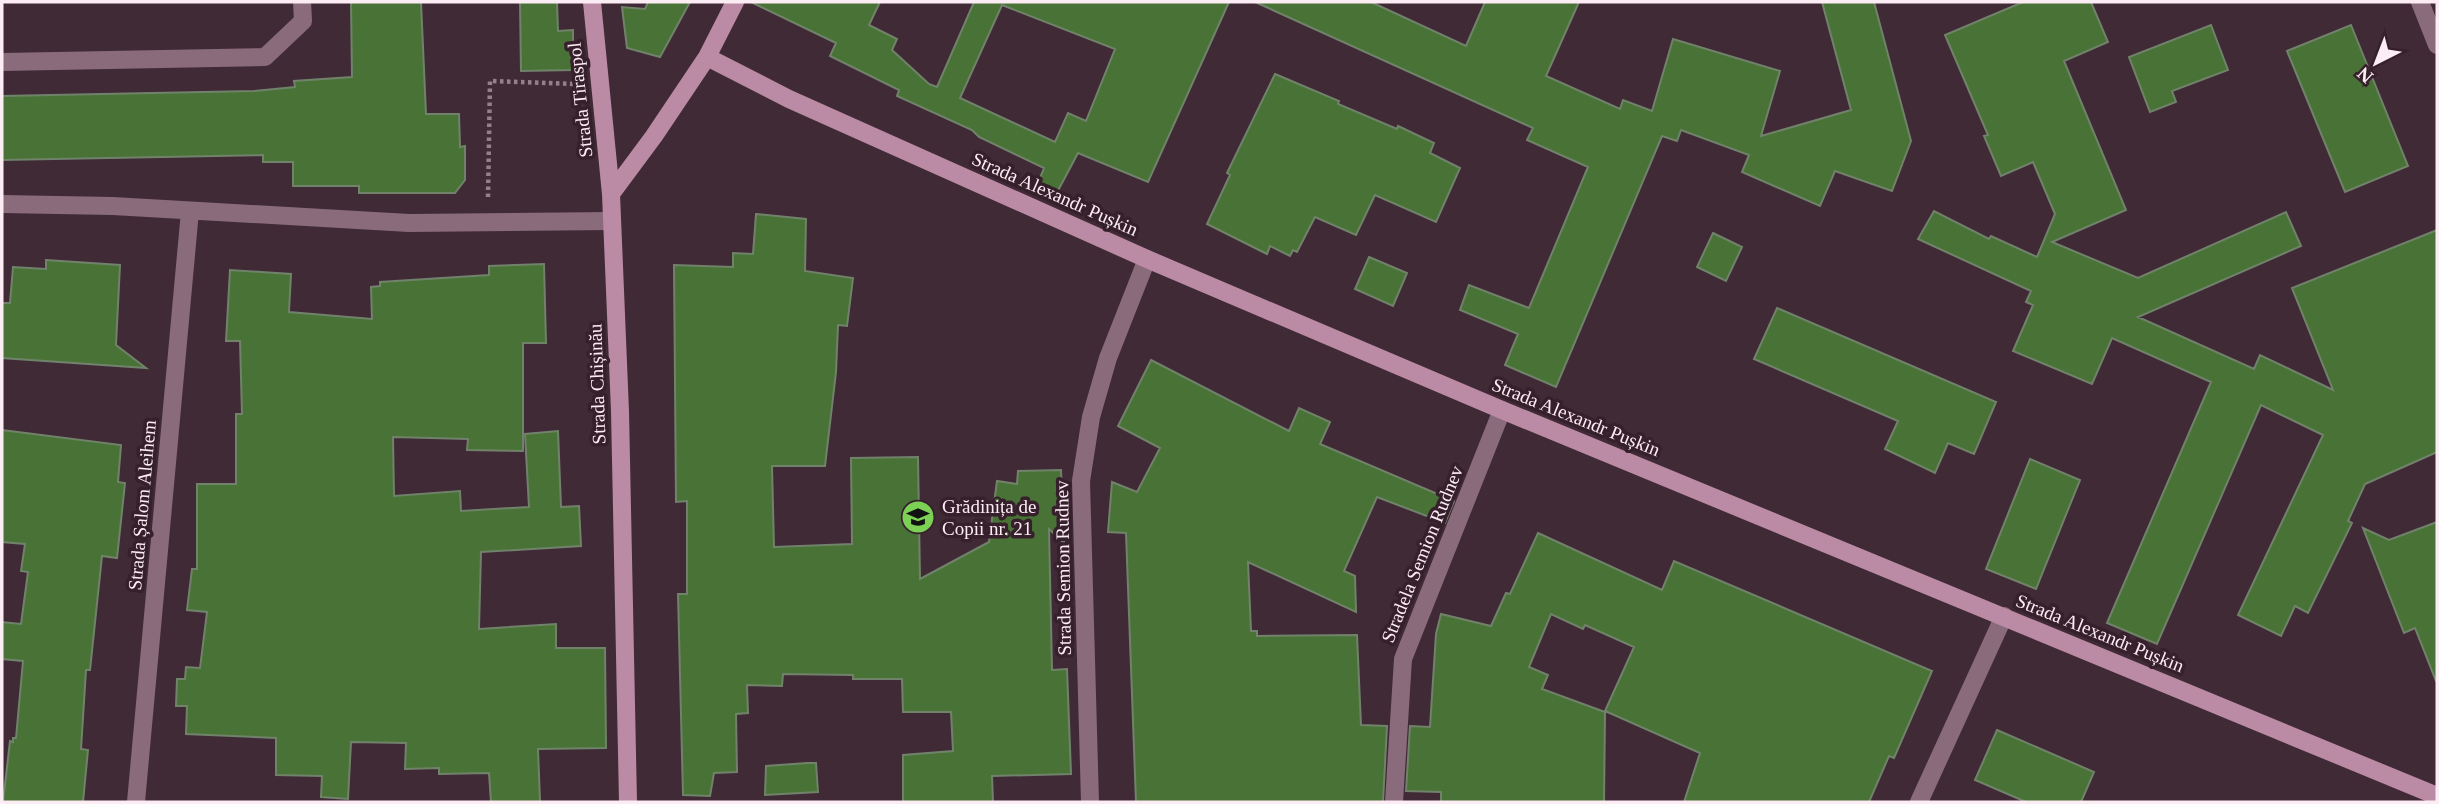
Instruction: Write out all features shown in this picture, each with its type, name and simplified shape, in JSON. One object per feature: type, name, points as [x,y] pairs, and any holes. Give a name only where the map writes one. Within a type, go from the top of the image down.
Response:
[{"type":"street","points":[[2,62],[265,57],[303,21],[302,2]]},
{"type":"street","name":"Strada Tiraspol","points":[[592,2],[611,194]]},
{"type":"street","points":[[611,194],[707,57],[735,2]]},
{"type":"street","points":[[2420,2],[2437,45]]},
{"type":"street","name":"Strada Alexandr Pușkin","points":[[707,57],[789,99],[1147,259],[1502,410],[2437,796]]},
{"type":"street","name":"Strada Chișinău","points":[[611,194],[620,411],[628,802]]},
{"type":"street","points":[[2,204],[409,223],[612,221]]},
{"type":"street","name":"Strada Șalom Aleihem","points":[[136,802],[190,211]]},
{"type":"street","name":"Strada Semion Rudnev","points":[[1090,802],[1081,481],[1091,417],[1108,358],[1147,259]]},
{"type":"street","name":"Stradela Semion Rudnev","points":[[1394,802],[1403,659],[1502,410]]},
{"type":"street","points":[[1919,802],[2004,616]]},
{"type":"path","points":[[487,222],[490,81],[599,85]]},
{"type":"building","points":[[351,2],[421,2],[426,114],[459,114],[460,147],[465,146],[465,180],[455,193],[359,193],[359,186],[293,186],[293,162],[263,162],[263,155],[2,160],[2,96],[254,91],[295,87],[294,81],[352,77]]},
{"type":"building","points":[[520,2],[557,2],[558,31],[573,30],[573,70],[521,71]]},
{"type":"building","points":[[648,2],[690,2],[660,57],[627,48],[622,7],[645,9]]},
{"type":"building","points":[[751,2],[880,2],[869,25],[897,39],[892,50],[929,84],[937,87],[974,2],[1229,2],[1148,182],[1078,153],[1052,202],[1034,193],[1044,168],[979,137],[972,130],[897,96],[899,90],[830,56],[836,43]],"holes":[[[1002,5],[1115,49],[1086,121],[1068,113],[1055,142],[960,98]]]},
{"type":"building","points":[[1255,2],[1371,2],[1466,46],[1485,2],[1579,2],[1546,76],[1620,109],[1623,100],[1652,111],[1673,39],[1780,71],[1761,136],[1851,110],[1822,2],[1874,2],[1911,141],[1892,191],[1835,171],[1820,206],[1742,172],[1749,155],[1681,130],[1677,141],[1662,136],[1556,387],[1505,365],[1518,334],[1460,310],[1469,285],[1529,308],[1588,167],[1527,140],[1533,128]]},
{"type":"building","points":[[2023,2],[2091,2],[2108,42],[2064,61],[2126,210],[2052,242],[2138,278],[2286,212],[2301,246],[2138,317],[2254,369],[2260,355],[2333,390],[2292,288],[2437,230],[2437,452],[2365,484],[2348,521],[2352,523],[2308,613],[2295,606],[2281,636],[2238,615],[2323,435],[2261,405],[2157,644],[2107,623],[2211,382],[2112,338],[2092,384],[2013,351],[2033,305],[2026,302],[2031,291],[1918,239],[1934,211],[1989,239],[1991,236],[2037,257],[2055,214],[2033,162],[2001,176],[1984,136],[1988,135],[1945,35]]},
{"type":"building","points":[[2211,25],[2228,70],[2172,91],[2176,102],[2150,112],[2129,57]]},
{"type":"building","points":[[2351,25],[2408,166],[2345,192],[2287,51]]},
{"type":"building","points":[[1275,74],[1339,101],[1338,104],[1397,129],[1398,126],[1434,143],[1430,153],[1460,168],[1436,222],[1375,195],[1356,235],[1315,217],[1297,252],[1293,250],[1290,256],[1270,246],[1267,254],[1207,224],[1230,175],[1227,173]]},
{"type":"building","points":[[756,214],[806,219],[805,271],[853,278],[847,326],[838,325],[836,372],[825,466],[772,466],[774,547],[852,544],[851,458],[918,457],[920,579],[989,542],[997,481],[1017,484],[1018,471],[1061,470],[1064,543],[1049,529],[1052,670],[1067,669],[1071,774],[992,776],[993,802],[903,802],[903,755],[953,751],[951,712],[903,712],[902,679],[783,674],[782,686],[747,685],[748,713],[736,714],[737,772],[714,773],[710,796],[683,795],[678,594],[687,594],[687,501],[676,502],[674,265],[733,267],[733,253],[753,254]]},
{"type":"building","points":[[1713,233],[1742,247],[1726,281],[1697,267]]},
{"type":"building","points":[[1369,257],[1407,273],[1393,306],[1355,289]]},
{"type":"building","points":[[46,260],[120,265],[116,345],[146,368],[2,358],[2,303],[10,303],[13,267],[46,269]]},
{"type":"building","points":[[544,264],[546,343],[523,343],[523,451],[467,450],[468,439],[393,437],[394,496],[460,491],[461,511],[529,507],[525,434],[558,431],[561,507],[579,506],[581,546],[481,552],[479,629],[556,624],[556,648],[605,648],[606,748],[538,749],[540,802],[491,802],[489,773],[439,774],[439,768],[405,769],[406,743],[351,742],[348,799],[321,797],[322,776],[276,775],[276,738],[186,734],[187,706],[176,706],[177,679],[185,679],[186,667],[200,668],[207,612],[187,610],[192,569],[197,569],[197,484],[236,484],[236,414],[242,414],[240,341],[226,341],[230,270],[291,274],[289,312],[372,319],[371,287],[380,286],[380,282],[489,275],[489,266]]},
{"type":"building","points":[[1777,308],[1996,402],[1974,454],[1948,443],[1935,473],[1885,449],[1898,421],[1754,359]]},
{"type":"building","points":[[1151,360],[1289,431],[1299,408],[1330,422],[1320,444],[1454,501],[1445,523],[1377,497],[1344,571],[1355,576],[1356,612],[1248,562],[1251,631],[1257,631],[1257,636],[1357,635],[1361,725],[1387,726],[1383,802],[1136,802],[1126,533],[1108,532],[1112,482],[1137,492],[1160,448],[1118,426]]},
{"type":"building","points":[[2,430],[121,445],[118,482],[125,483],[117,558],[102,556],[90,670],[86,670],[81,749],[88,750],[83,802],[3,802],[10,741],[13,742],[13,738],[16,738],[23,661],[2,659],[2,622],[21,624],[28,572],[21,571],[25,544],[2,542]]},
{"type":"building","points":[[2030,459],[2080,480],[2036,589],[1986,569]]},
{"type":"building","points":[[2437,522],[2436,681],[2415,628],[2404,633],[2363,528],[2389,540]]},
{"type":"building","points":[[1538,533],[1662,590],[1674,561],[1932,671],[1894,758],[1889,756],[1869,802],[1684,802],[1700,753],[1605,711],[1634,647],[1585,625],[1583,629],[1551,614],[1529,667],[1548,675],[1542,689],[1605,712],[1604,802],[1441,802],[1441,792],[1406,791],[1410,726],[1430,727],[1436,634],[1441,614],[1491,626],[1506,593],[1510,594]]},
{"type":"building","points":[[1997,730],[2094,772],[2081,802],[2026,802],[1975,780]]},
{"type":"building","points":[[816,763],[818,792],[765,795],[766,766]]},
{"type":"place","name":"Grădinița de Copii nr. 21","points":[[918,517]]}]
